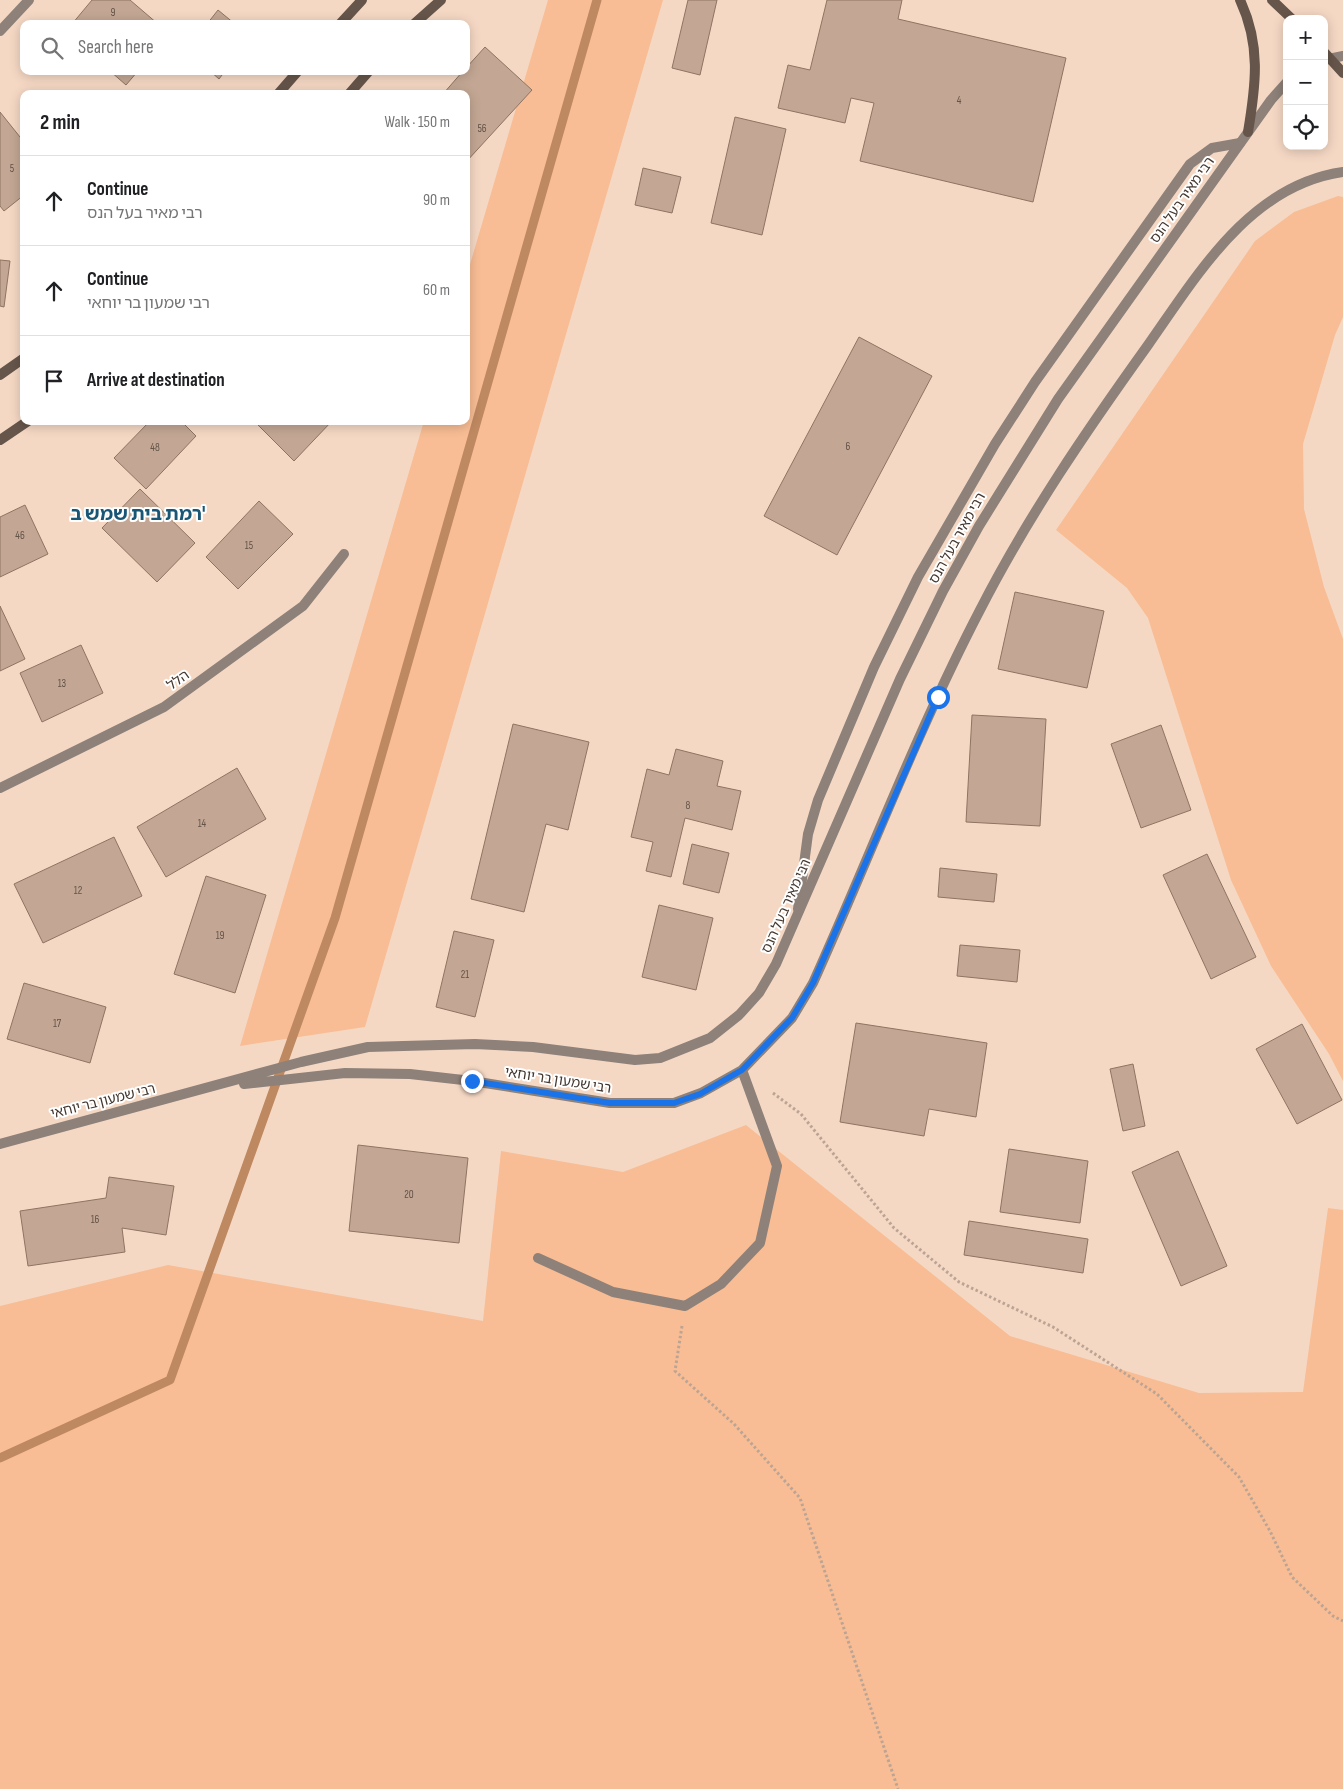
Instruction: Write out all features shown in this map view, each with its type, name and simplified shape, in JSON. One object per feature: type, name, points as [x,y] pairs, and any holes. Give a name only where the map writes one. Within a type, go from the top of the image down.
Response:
[{"type":"main road","points":[[344,20],[362,0]]},
{"type":"main road","points":[[419,20],[442,0]]},
{"type":"main road","points":[[1240,0],[1247,14],[1255,43],[1256,69],[1248,132]]},
{"type":"main road","points":[[1272,0],[1288,15]]},
{"type":"main road","points":[[1328,58],[1343,73]]},
{"type":"main road","points":[[281,90],[295,75]]},
{"type":"main road","points":[[353,90],[366,75]]},
{"type":"main road","points":[[0,375],[20,361]]},
{"type":"main road","points":[[0,440],[22,425]]},
{"type":"street","points":[[0,31],[29,0]]},
{"type":"street","points":[[1328,56],[1343,56]]},
{"type":"street","name":"רבי מאיר בעל הנס","points":[[710,1038],[739,1015],[758,993],[776,964],[900,679],[943,591],[978,526],[1058,398],[1240,143],[1283,87]]},
{"type":"street","points":[[797,917],[808,834],[828,774],[874,667],[918,577],[954,512],[1035,382],[1190,164],[1212,148],[1240,143]]},
{"type":"street","points":[[538,1258],[613,1292],[685,1306],[721,1284],[760,1243],[777,1166],[742,1070],[792,1018],[813,983],[922,732],[980,610],[1054,481],[1093,422],[1180,299],[1220,247],[1243,221],[1272,199],[1299,183],[1325,174],[1343,172]]},
{"type":"street","name":"הלל","points":[[0,788],[164,707],[303,606],[344,554]]},
{"type":"street","name":"רבי שמעון בר יוחאי","points":[[0,1144],[213,1088],[301,1062],[368,1047],[475,1044],[533,1047],[635,1060],[660,1058],[710,1038]]},
{"type":"street","name":"רבי שמעון בר יוחאי","points":[[213,1088],[345,1073],[410,1074],[472,1081],[610,1103],[642,1105],[674,1103],[700,1094],[742,1070]]},
{"type":"path","points":[[772,1092],[801,1114],[894,1228],[959,1282],[1053,1327],[1157,1394],[1239,1477],[1270,1531],[1292,1576],[1332,1616],[1343,1621]]},
{"type":"path","points":[[685,1306],[675,1371],[734,1424],[800,1498],[898,1789]]},
{"type":"shaded area","points":[[548,0],[663,0],[365,1027],[240,1046],[423,425],[470,425],[470,264]]},
{"type":"shaded area","points":[[1338,196],[1343,197],[1343,317],[1335,335],[1303,444],[1304,509],[1324,587],[1343,639],[1343,1081],[1329,1054],[1271,966],[1231,880],[1148,618],[1127,588],[1056,530],[1255,241],[1294,212]]},
{"type":"shaded area","points":[[746,1125],[1010,1336],[1199,1393],[1303,1392],[1328,1208],[1343,1210],[1343,1789],[0,1789],[0,1306],[168,1265],[483,1321],[501,1151],[623,1172]]},
{"type":"building","points":[[92,0],[130,0],[153,20],[75,20]]},
{"type":"building","points":[[688,0],[717,0],[700,75],[672,68]]},
{"type":"building","points":[[827,0],[902,0],[898,19],[1066,58],[1033,202],[860,161],[874,103],[851,98],[845,123],[778,108],[788,65],[810,70]]},
{"type":"building","points":[[218,10],[230,20],[210,20]]},
{"type":"building","points":[[485,47],[532,90],[470,158],[470,90],[446,90],[460,75],[470,75],[470,64]]},
{"type":"building","points":[[115,75],[135,75],[126,85]]},
{"type":"building","points":[[0,112],[20,137],[20,198],[4,211],[0,206]]},
{"type":"building","points":[[735,117],[786,129],[762,235],[711,223]]},
{"type":"building","points":[[643,168],[681,177],[672,213],[635,205]]},
{"type":"building","points":[[0,260],[10,261],[4,307],[0,306]]},
{"type":"building","points":[[859,337],[932,376],[837,555],[764,516]]},
{"type":"building","points":[[146,425],[185,425],[196,436],[146,489],[114,458]]},
{"type":"building","points":[[258,425],[328,425],[294,461]]},
{"type":"building","points":[[140,489],[195,543],[157,582],[102,528]]},
{"type":"building","points":[[259,501],[293,534],[238,589],[206,557]]},
{"type":"building","points":[[25,505],[48,554],[0,577],[0,517]]},
{"type":"building","points":[[1015,592],[1104,611],[1087,688],[998,669]]},
{"type":"building","points":[[0,606],[25,659],[0,671]]},
{"type":"building","points":[[81,645],[103,693],[42,722],[20,673]]},
{"type":"building","points":[[972,715],[1046,719],[1040,826],[966,822]]},
{"type":"building","points":[[513,724],[589,742],[568,830],[546,824],[524,912],[471,899]]},
{"type":"building","points":[[1161,725],[1191,810],[1141,828],[1111,744]]},
{"type":"building","points":[[676,749],[723,761],[717,786],[741,791],[732,830],[685,818],[671,877],[646,871],[653,842],[631,837],[647,769],[669,775]]},
{"type":"building","points":[[237,768],[266,819],[166,877],[137,827]]},
{"type":"building","points":[[114,837],[142,896],[43,943],[14,884]]},
{"type":"building","points":[[692,844],[729,853],[719,893],[683,884]]},
{"type":"building","points":[[1207,854],[1256,957],[1211,979],[1163,875]]},
{"type":"building","points":[[940,868],[997,874],[994,902],[938,897]]},
{"type":"building","points":[[206,876],[266,895],[235,993],[174,974]]},
{"type":"building","points":[[659,905],[713,918],[696,990],[642,977]]},
{"type":"building","points":[[454,931],[494,940],[475,1017],[436,1007]]},
{"type":"building","points":[[960,945],[1020,950],[1017,982],[957,976]]},
{"type":"building","points":[[24,983],[106,1007],[90,1063],[7,1039]]},
{"type":"building","points":[[856,1023],[987,1043],[976,1117],[929,1109],[924,1136],[840,1122]]},
{"type":"building","points":[[1302,1024],[1342,1100],[1297,1124],[1256,1049]]},
{"type":"building","points":[[1133,1064],[1145,1126],[1123,1131],[1110,1069]]},
{"type":"building","points":[[358,1145],[468,1158],[459,1243],[349,1231]]},
{"type":"building","points":[[1009,1149],[1088,1161],[1080,1223],[1000,1212]]},
{"type":"building","points":[[1178,1151],[1227,1266],[1181,1286],[1132,1172]]},
{"type":"building","points":[[109,1177],[174,1186],[166,1235],[122,1228],[125,1252],[28,1266],[20,1211],[106,1198]]},
{"type":"building","points":[[969,1221],[1088,1239],[1083,1273],[964,1255]]},
{"type":"waterway","points":[[0,1458],[170,1380],[335,918],[597,0]]},
{"type":"district","name":"רמת בית שמש ב'","points":[[138,514]]},
{"type":"route","points":[[472,1081],[610,1103],[642,1105],[674,1103],[700,1094],[742,1070],[768,1046],[792,1018],[813,983],[938,697]]}]
